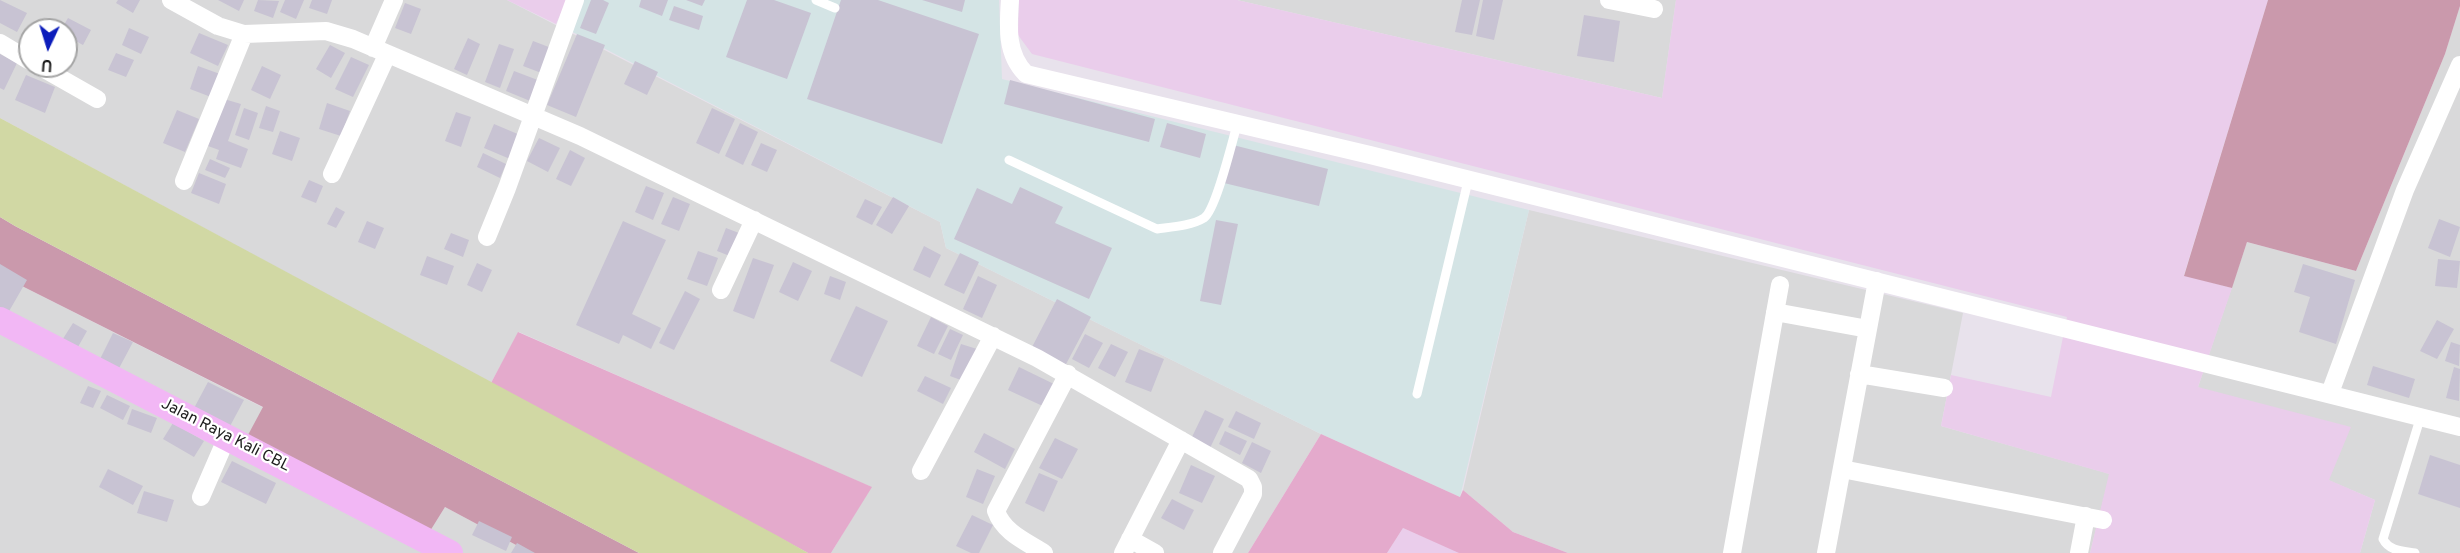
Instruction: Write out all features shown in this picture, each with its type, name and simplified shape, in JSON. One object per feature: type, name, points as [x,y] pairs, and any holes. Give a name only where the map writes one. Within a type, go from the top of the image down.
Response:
[{"type":"main road","name":"Jalan Raya Kali CBL","points":[[2,328],[226,437],[450,553]]},
{"type":"street","points":[[332,174],[380,52],[394,0]]},
{"type":"street","points":[[487,237],[534,118],[575,0]]},
{"type":"street","points":[[1010,0],[1008,24],[1011,51],[1017,65],[1026,74],[1468,180],[2460,427]]},
{"type":"street","points":[[1609,0],[1654,9]]},
{"type":"street","points":[[180,3],[218,26],[244,34],[326,31],[352,39],[580,136],[1068,374],[1249,479],[1253,487],[1253,494],[1222,553]]},
{"type":"street","points":[[184,181],[244,34]]},
{"type":"street","points":[[0,43],[18,54]]},
{"type":"street","points":[[2330,393],[2405,190],[2460,65]]},
{"type":"street","points":[[60,78],[97,99]]},
{"type":"street","points":[[721,290],[754,220]]},
{"type":"street","points":[[1826,553],[1876,281]]},
{"type":"street","points":[[1732,553],[1780,285]]},
{"type":"street","points":[[1775,312],[1868,329]]},
{"type":"street","points":[[921,471],[993,336]]},
{"type":"street","points":[[1044,553],[1012,534],[1001,524],[996,511],[1068,374]]},
{"type":"street","points":[[1859,374],[1944,388]]},
{"type":"street","points":[[201,497],[226,437]]},
{"type":"street","points":[[1155,553],[1126,546],[1181,440]]},
{"type":"street","points":[[1842,469],[2095,518],[2079,553]]},
{"type":"lane","points":[[816,0],[835,8]]},
{"type":"lane","points":[[1009,160],[1157,229],[1178,227],[1205,218],[1213,205],[1237,125]]},
{"type":"lane","points":[[1417,394],[1468,180]]},
{"type":"lane","points":[[2415,553],[2388,546],[2383,539],[2420,418]]},
{"type":"shaded area","points":[[0,0],[507,0],[940,222],[946,248],[1321,434],[1248,553],[831,553],[871,487],[519,332],[491,383],[0,118]]},
{"type":"shaded area","points":[[507,0],[567,0],[556,24]]},
{"type":"shaded area","points":[[567,0],[999,0],[1002,79],[1529,210],[1460,497],[1321,434],[946,248],[940,222],[557,24]]},
{"type":"shaded area","points":[[1019,0],[1237,0],[1662,98],[1676,0],[2268,0],[2184,275],[2232,288],[2198,387],[2351,427],[2329,480],[2375,500],[2360,553],[2090,553],[2109,474],[1941,426],[1951,375],[2051,397],[2067,317],[1032,54],[1018,35]]},
{"type":"shaded area","points":[[1237,0],[1676,0],[1662,98]]},
{"type":"shaded area","points":[[2268,0],[2460,0],[2460,6],[2445,54],[2356,271],[2247,242],[2232,288],[2184,276]]},
{"type":"shaded area","points":[[2460,6],[2460,553],[2360,553],[2375,500],[2328,480],[2198,387],[2247,242],[2356,271],[2445,54]]},
{"type":"shaded area","points":[[0,118],[808,553],[639,553],[15,226],[0,217]]},
{"type":"shaded area","points":[[1529,210],[1963,313],[1941,426],[2110,474],[2090,553],[1568,553],[1513,532],[1463,490]]},
{"type":"shaded area","points":[[0,217],[639,553],[531,553],[445,507],[427,536],[241,448],[263,407],[0,275]]},
{"type":"shaded area","points":[[0,275],[264,408],[241,448],[427,536],[445,507],[531,553],[0,553]]},
{"type":"shaded area","points":[[518,332],[872,487],[831,553],[808,553],[491,383]]},
{"type":"shaded area","points":[[1321,434],[1460,497],[1463,490],[1513,532],[1568,553],[1459,553],[1403,528],[1387,553],[1248,553]]},
{"type":"shaded area","points":[[1403,528],[1459,552],[1459,553],[1387,553]]},
{"type":"building","points":[[0,0],[27,13],[24,18],[18,18],[17,32],[0,23]]},
{"type":"building","points":[[118,0],[140,0],[133,13],[116,3]]},
{"type":"building","points":[[218,0],[244,0],[239,11]]},
{"type":"building","points":[[258,0],[279,1],[273,18],[254,11]]},
{"type":"building","points":[[285,0],[304,0],[296,19],[280,12]]},
{"type":"building","points":[[312,0],[332,0],[327,14],[309,8]]},
{"type":"building","points":[[591,0],[603,0],[609,3],[596,34],[580,28]]},
{"type":"building","points":[[641,0],[668,0],[662,16],[639,7]]},
{"type":"building","points":[[686,0],[705,0],[702,6]]},
{"type":"building","points":[[747,0],[774,0],[811,13],[787,79],[726,57]]},
{"type":"building","points":[[841,0],[878,0],[979,34],[942,144],[807,99]]},
{"type":"building","points":[[922,0],[965,0],[962,12]]},
{"type":"building","points":[[1462,0],[1480,0],[1472,35],[1455,32]]},
{"type":"building","points":[[1483,0],[1503,0],[1494,40],[1476,36]]},
{"type":"building","points":[[405,3],[421,9],[411,34],[395,28]]},
{"type":"building","points":[[674,6],[703,16],[699,30],[669,20]]},
{"type":"building","points":[[1584,15],[1620,21],[1614,62],[1577,56]]},
{"type":"building","points":[[78,23],[91,30],[83,45],[78,42]]},
{"type":"building","points":[[129,28],[149,37],[141,54],[122,45]]},
{"type":"building","points":[[199,33],[228,45],[218,66],[190,53]]},
{"type":"building","points":[[577,34],[605,45],[576,117],[547,105]]},
{"type":"building","points":[[468,38],[480,44],[467,75],[454,69]]},
{"type":"building","points":[[533,41],[554,49],[544,74],[523,66]]},
{"type":"building","points":[[499,44],[514,49],[500,88],[485,82]]},
{"type":"building","points":[[330,45],[345,53],[331,78],[316,69]]},
{"type":"building","points":[[116,53],[134,60],[126,77],[108,70]]},
{"type":"building","points":[[0,54],[17,63],[4,90],[0,88]]},
{"type":"building","points":[[351,57],[369,65],[353,97],[335,89]]},
{"type":"building","points":[[635,61],[658,72],[647,95],[624,84]]},
{"type":"building","points":[[198,66],[220,74],[211,97],[190,89]]},
{"type":"building","points":[[262,66],[281,75],[270,99],[251,90]]},
{"type":"building","points":[[514,71],[543,82],[535,103],[506,91]]},
{"type":"building","points":[[25,78],[33,78],[55,87],[45,113],[15,100]]},
{"type":"building","points":[[1010,80],[1155,119],[1149,142],[1004,104]]},
{"type":"building","points":[[224,99],[241,104],[228,141],[248,149],[241,168],[216,159],[219,150],[208,146]]},
{"type":"building","points":[[327,103],[350,111],[341,136],[319,129]]},
{"type":"building","points":[[266,106],[280,111],[273,132],[259,128]]},
{"type":"building","points":[[244,108],[258,113],[249,140],[235,135]]},
{"type":"building","points":[[712,108],[735,119],[719,154],[696,143]]},
{"type":"building","points":[[177,110],[199,119],[185,152],[163,143]]},
{"type":"building","points":[[456,112],[471,117],[461,147],[445,141]]},
{"type":"building","points":[[740,123],[758,132],[743,165],[725,156]]},
{"type":"building","points":[[1167,123],[1206,134],[1200,158],[1160,147]]},
{"type":"building","points":[[494,124],[520,135],[510,159],[484,148]]},
{"type":"building","points":[[280,131],[300,138],[292,161],[272,154]]},
{"type":"building","points":[[539,138],[560,148],[548,172],[527,161]]},
{"type":"building","points":[[761,143],[777,150],[767,172],[751,165]]},
{"type":"building","points":[[1233,145],[1328,169],[1319,206],[1224,183]]},
{"type":"building","points":[[570,150],[585,158],[571,186],[556,179]]},
{"type":"building","points":[[483,153],[506,164],[500,178],[477,167]]},
{"type":"building","points":[[210,159],[230,168],[225,178],[205,170]]},
{"type":"building","points":[[199,173],[226,184],[219,204],[191,193]]},
{"type":"building","points":[[309,180],[323,186],[316,203],[301,197]]},
{"type":"building","points":[[646,186],[664,193],[653,220],[635,212]]},
{"type":"building","points":[[1020,187],[1063,207],[1055,223],[1112,248],[1089,299],[954,239],[977,188],[1012,204]]},
{"type":"building","points":[[673,197],[690,204],[679,231],[661,224]]},
{"type":"building","points":[[893,197],[909,206],[892,234],[876,225]]},
{"type":"building","points":[[865,199],[882,207],[872,225],[856,217]]},
{"type":"building","points":[[336,207],[345,212],[336,228],[327,224]]},
{"type":"building","points":[[2439,219],[2460,227],[2450,257],[2428,248]]},
{"type":"building","points":[[1216,220],[1238,224],[1221,305],[1200,301]]},
{"type":"building","points":[[367,221],[384,228],[375,249],[358,242]]},
{"type":"building","points":[[623,221],[666,240],[632,314],[661,328],[651,349],[623,335],[619,344],[576,325]]},
{"type":"building","points":[[726,228],[744,235],[735,258],[717,251]]},
{"type":"building","points":[[451,233],[469,240],[463,257],[444,249]]},
{"type":"building","points":[[924,246],[941,255],[930,278],[913,270]]},
{"type":"building","points":[[698,251],[718,258],[707,286],[687,279]]},
{"type":"building","points":[[960,253],[979,262],[964,294],[944,285]]},
{"type":"building","points":[[427,256],[454,266],[447,285],[420,275]]},
{"type":"building","points":[[753,258],[774,265],[754,319],[733,311]]},
{"type":"building","points":[[2438,259],[2460,261],[2457,288],[2435,286]]},
{"type":"building","points":[[793,262],[812,271],[798,301],[779,292]]},
{"type":"building","points":[[477,263],[492,270],[482,292],[467,285]]},
{"type":"building","points":[[0,264],[27,280],[8,313],[0,308]]},
{"type":"building","points":[[2303,264],[2355,280],[2336,344],[2299,332],[2310,297],[2294,292]]},
{"type":"building","points":[[830,276],[846,282],[840,300],[824,294]]},
{"type":"building","points":[[978,276],[997,285],[982,318],[963,309]]},
{"type":"building","points":[[685,291],[700,299],[674,350],[659,343]]},
{"type":"building","points":[[1057,299],[1091,317],[1065,366],[1031,349]]},
{"type":"building","points":[[856,306],[888,321],[862,377],[830,361]]},
{"type":"building","points":[[931,317],[948,326],[934,354],[917,346]]},
{"type":"building","points":[[2437,320],[2454,329],[2437,359],[2420,351]]},
{"type":"building","points":[[73,323],[87,331],[74,354],[59,345]]},
{"type":"building","points":[[950,329],[963,335],[951,360],[938,354]]},
{"type":"building","points":[[113,333],[133,342],[117,372],[98,363]]},
{"type":"building","points":[[1085,334],[1103,343],[1089,368],[1072,359]]},
{"type":"building","points":[[2451,342],[2460,345],[2459,366],[2445,361]]},
{"type":"building","points":[[961,344],[977,349],[966,382],[950,376]]},
{"type":"building","points":[[1111,344],[1128,352],[1115,377],[1098,368]]},
{"type":"building","points":[[1139,349],[1164,359],[1151,392],[1125,382]]},
{"type":"building","points":[[2373,366],[2415,379],[2409,398],[2367,385]]},
{"type":"building","points":[[1019,367],[1058,386],[1047,408],[1008,390]]},
{"type":"building","points":[[2454,367],[2460,369],[2459,401],[2446,398]]},
{"type":"building","points":[[925,376],[951,388],[943,404],[917,391]]},
{"type":"building","points":[[208,382],[244,400],[229,428],[193,410]]},
{"type":"building","points":[[88,386],[101,391],[93,408],[80,403]]},
{"type":"building","points":[[107,395],[130,406],[123,420],[100,408]]},
{"type":"building","points":[[132,409],[157,418],[151,433],[127,424]]},
{"type":"building","points":[[1205,410],[1224,419],[1210,448],[1191,439]]},
{"type":"building","points":[[1236,411],[1261,423],[1254,439],[1228,427]]},
{"type":"building","points":[[173,423],[204,441],[194,457],[163,439]]},
{"type":"building","points":[[1225,431],[1247,441],[1240,455],[1219,444]]},
{"type":"building","points":[[984,433],[1015,449],[1005,469],[974,452]]},
{"type":"building","points":[[1055,438],[1078,449],[1062,479],[1039,468]]},
{"type":"building","points":[[1252,442],[1271,451],[1261,473],[1242,463]]},
{"type":"building","points":[[2430,455],[2460,465],[2460,508],[2418,494]]},
{"type":"building","points":[[232,461],[276,483],[266,504],[221,482]]},
{"type":"building","points":[[1191,465],[1215,476],[1202,503],[1179,493]]},
{"type":"building","points":[[108,469],[143,486],[133,505],[99,487]]},
{"type":"building","points":[[977,469],[995,476],[983,504],[966,497]]},
{"type":"building","points":[[1039,473],[1058,481],[1044,512],[1025,503]]},
{"type":"building","points":[[144,491],[174,500],[167,522],[137,513]]},
{"type":"building","points":[[1172,499],[1194,510],[1184,530],[1161,518]]},
{"type":"building","points":[[972,515],[993,525],[979,553],[971,553],[956,546]]},
{"type":"building","points":[[479,521],[512,537],[506,551],[472,535]]},
{"type":"building","points":[[517,543],[535,553],[511,553]]}]
